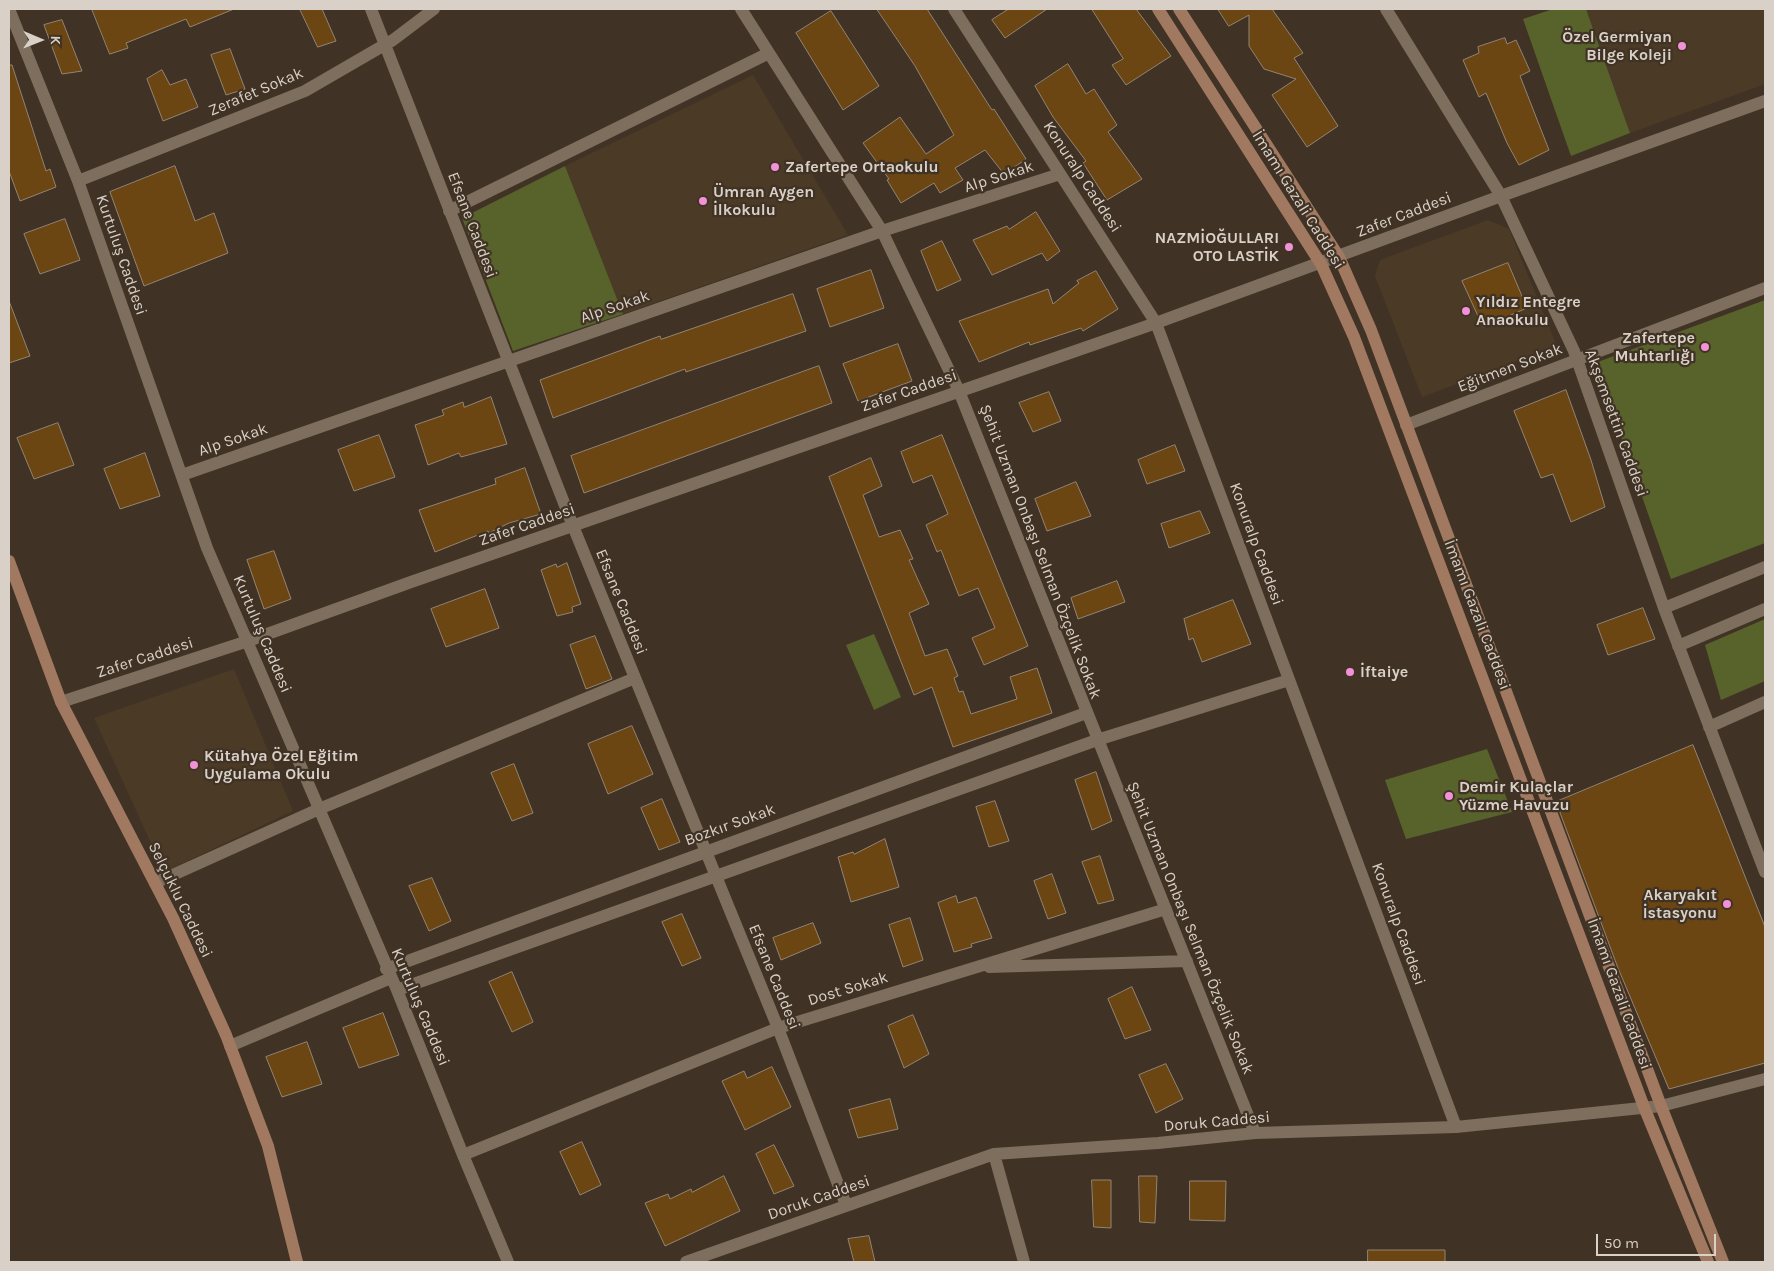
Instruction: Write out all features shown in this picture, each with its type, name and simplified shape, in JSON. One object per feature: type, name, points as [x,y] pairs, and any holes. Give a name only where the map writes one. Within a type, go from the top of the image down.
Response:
[{"type":"main road","name":"İmamı Gazali Caddesi","points":[[1158,9],[1321,264],[1354,337],[1644,1107],[1708,1262]]},
{"type":"main road","name":"İmamı Gazali Caddesi","points":[[1179,9],[1339,257],[1371,330],[1661,1106],[1723,1262]]},
{"type":"main road","name":"Selçuklu Caddesi","points":[[9,561],[61,702],[173,918],[230,1046],[268,1146],[297,1262]]},
{"type":"street","name":"Kurtuluş Caddesi","points":[[9,9],[78,182],[208,548],[392,979],[508,1262]]},
{"type":"street","name":"Efsane Caddesi","points":[[371,9],[573,526],[778,1028],[846,1205]]},
{"type":"street","name":"Zerafet Sokak","points":[[78,182],[305,91],[385,45],[434,9]]},
{"type":"street","name":"Şehit Uzman Onbaşı Selman Özçelik Sokak","points":[[741,9],[882,231],[959,390],[1086,713],[1255,1133]]},
{"type":"street","name":"Konuralp Caddesi","points":[[954,9],[1156,323],[1456,1127]]},
{"type":"street","name":"Akşemsettin Caddesi","points":[[1386,9],[1501,196],[1577,360],[1664,608],[1765,872]]},
{"type":"street","points":[[449,211],[769,53]]},
{"type":"street","name":"Zafer Caddesi","points":[[61,702],[248,641],[959,390],[1156,323],[1765,101]]},
{"type":"street","name":"Alp Sokak","points":[[182,475],[882,231],[1060,174]]},
{"type":"street","name":"Eğitmen Sokak","points":[[1406,425],[1765,288]]},
{"type":"street","points":[[1664,608],[1765,567]]},
{"type":"street","points":[[1678,646],[1765,609]]},
{"type":"street","points":[[155,883],[319,809],[635,678]]},
{"type":"street","points":[[230,1046],[392,979],[715,877],[1097,740],[1290,680]]},
{"type":"street","points":[[1709,727],[1765,702]]},
{"type":"street","name":"Bozkır Sokak","points":[[392,979],[705,851],[1086,713]]},
{"type":"street","name":"Dost Sokak","points":[[463,1155],[778,1028],[1166,909]]},
{"type":"street","points":[[973,968],[1187,961]]},
{"type":"street","name":"Doruk Caddesi","points":[[686,1262],[994,1154],[1158,1143],[1255,1133],[1456,1127],[1661,1106],[1765,1079]]},
{"type":"street","points":[[994,1154],[1024,1262]]},
{"type":"shaded area","name":"Özel Germiyan Bilge Koleji","points":[[1586,9],[1765,9],[1765,84],[1630,133]]},
{"type":"shaded area","name":"Ümran Aygen İlkokulu","points":[[753,75],[848,235],[623,314],[565,166]]},
{"type":"shaded area","name":"Yıldız Entegre Anaokulu","points":[[1488,220],[1509,229],[1557,346],[1422,397],[1375,276],[1380,260]]},
{"type":"shaded area","name":"Kütahya Özel Eğitim Uygulama Okulu","points":[[234,669],[293,811],[164,872],[94,718]]},
{"type":"green space","points":[[1553,9],[1586,9],[1630,133],[1571,156],[1523,19]]},
{"type":"green space","points":[[565,166],[623,314],[513,351],[462,218]]},
{"type":"green space","points":[[1765,300],[1765,543],[1671,579],[1595,363]]},
{"type":"green space","points":[[1765,619],[1765,681],[1721,700],[1705,645]]},
{"type":"green space","points":[[874,634],[901,697],[874,710],[846,645]]},
{"type":"green space","name":"Demir Kulaçlar Yüzme Havuzu","points":[[1487,749],[1512,812],[1406,839],[1385,780]]},
{"type":"building","points":[[92,9],[234,9],[190,27],[186,19],[126,43],[128,48],[110,54]]},
{"type":"building","points":[[300,9],[322,9],[336,41],[318,47]]},
{"type":"building","points":[[877,9],[927,9],[1026,159],[1004,174],[985,150],[955,168],[963,180],[940,193],[934,183],[901,203],[887,180],[889,179],[863,143],[900,117],[926,154],[954,135],[915,66]]},
{"type":"building","points":[[1009,9],[1047,9],[1005,38],[992,20]]},
{"type":"building","points":[[1092,9],[1136,9],[1171,56],[1126,85],[1112,65],[1123,59]]},
{"type":"building","points":[[1218,9],[1272,9],[1303,53],[1294,58],[1338,126],[1307,147],[1272,95],[1296,79],[1264,69],[1249,46],[1249,15],[1229,26]]},
{"type":"building","points":[[831,11],[879,86],[843,110],[796,33]]},
{"type":"building","points":[[62,20],[82,71],[62,74],[44,25]]},
{"type":"building","points":[[1505,38],[1507,44],[1516,40],[1530,71],[1520,76],[1549,150],[1519,165],[1507,143],[1486,93],[1479,97],[1463,60],[1479,53],[1478,47]]},
{"type":"building","points":[[230,49],[245,89],[226,95],[211,55]]},
{"type":"building","points":[[1068,64],[1086,94],[1094,89],[1117,125],[1108,132],[1142,179],[1107,200],[1083,163],[1086,161],[1053,117],[1035,86]]},
{"type":"building","points":[[9,65],[12,65],[46,171],[50,169],[56,187],[20,201],[9,171]]},
{"type":"building","points":[[162,70],[170,85],[186,79],[198,107],[163,121],[147,79]]},
{"type":"building","points":[[175,166],[195,221],[214,213],[228,253],[144,286],[110,192]]},
{"type":"building","points":[[1036,212],[1060,251],[1047,261],[1042,253],[992,275],[973,240],[1007,226],[1009,229]]},
{"type":"building","points":[[65,219],[80,260],[40,274],[24,234]]},
{"type":"building","points":[[942,241],[961,280],[937,291],[921,251]]},
{"type":"building","points":[[1508,263],[1527,308],[1483,327],[1462,281]]},
{"type":"building","points":[[871,270],[884,308],[830,327],[817,289]]},
{"type":"building","points":[[1096,271],[1118,309],[1083,331],[1081,328],[1030,345],[1029,342],[979,362],[959,321],[1048,289],[1053,304],[1079,283],[1077,281]]},
{"type":"building","points":[[793,294],[806,331],[686,372],[685,369],[553,418],[540,380],[660,336],[661,339]]},
{"type":"building","points":[[9,301],[30,356],[9,363]]},
{"type":"building","points":[[898,344],[912,381],[858,401],[843,364]]},
{"type":"building","points":[[819,366],[832,403],[584,493],[571,456]]},
{"type":"building","points":[[1566,390],[1591,460],[1605,507],[1571,522],[1553,474],[1541,478],[1514,411]]},
{"type":"building","points":[[1049,392],[1061,421],[1033,432],[1019,403]]},
{"type":"building","points":[[491,397],[507,444],[461,457],[459,453],[428,465],[415,425],[444,415],[442,410],[463,402],[464,407]]},
{"type":"building","points":[[58,423],[74,465],[34,479],[17,438]]},
{"type":"building","points":[[379,435],[395,477],[354,491],[338,450]]},
{"type":"building","points":[[942,435],[1028,646],[984,665],[972,638],[995,628],[978,588],[959,596],[941,550],[937,552],[926,525],[948,514],[932,475],[913,483],[901,452]]},
{"type":"building","points":[[1175,445],[1185,471],[1147,484],[1138,460]]},
{"type":"building","points":[[145,453],[160,496],[120,509],[104,469]]},
{"type":"building","points":[[871,458],[882,486],[863,495],[879,537],[900,530],[913,559],[909,560],[929,604],[909,613],[925,656],[947,649],[958,676],[954,678],[959,692],[963,691],[971,714],[1017,699],[1010,677],[1037,668],[1052,713],[953,747],[932,687],[914,695],[829,477]]},
{"type":"building","points":[[525,468],[541,514],[509,523],[489,533],[488,531],[435,552],[419,510],[496,484],[495,479]]},
{"type":"building","points":[[1076,482],[1091,516],[1047,531],[1035,499]]},
{"type":"building","points":[[1200,511],[1210,533],[1169,548],[1161,524]]},
{"type":"building","points":[[274,551],[291,599],[264,609],[247,560]]},
{"type":"building","points":[[567,563],[581,604],[572,607],[573,612],[557,616],[541,570],[556,564],[557,567]]},
{"type":"building","points":[[1117,581],[1125,602],[1078,619],[1071,598]]},
{"type":"building","points":[[485,589],[499,628],[446,647],[431,609]]},
{"type":"building","points":[[1233,600],[1251,644],[1202,662],[1193,638],[1189,640],[1184,619]]},
{"type":"building","points":[[1643,608],[1655,639],[1608,655],[1597,625]]},
{"type":"building","points":[[595,636],[612,679],[586,689],[570,645]]},
{"type":"building","points":[[632,726],[653,774],[608,794],[588,744]]},
{"type":"building","points":[[1693,745],[1765,927],[1765,1063],[1669,1089],[1618,968],[1556,802]]},
{"type":"building","points":[[514,764],[533,813],[512,821],[491,773]]},
{"type":"building","points":[[1096,772],[1112,821],[1092,830],[1075,780]]},
{"type":"building","points":[[662,799],[680,842],[659,850],[641,808]]},
{"type":"building","points":[[995,801],[1009,841],[989,847],[976,807]]},
{"type":"building","points":[[885,839],[899,887],[851,902],[838,857],[853,852],[854,854]]},
{"type":"building","points":[[1100,856],[1114,900],[1098,904],[1082,862]]},
{"type":"building","points":[[1052,874],[1066,913],[1048,919],[1034,881]]},
{"type":"building","points":[[432,878],[451,921],[429,931],[409,886]]},
{"type":"building","points":[[956,896],[958,903],[976,897],[992,938],[971,944],[972,947],[954,952],[938,903]]},
{"type":"building","points":[[682,914],[701,958],[682,966],[662,922]]},
{"type":"building","points":[[910,918],[923,960],[903,967],[889,925]]},
{"type":"building","points":[[813,923],[821,943],[781,960],[773,938]]},
{"type":"building","points":[[512,972],[533,1022],[512,1032],[489,982]]},
{"type":"building","points":[[1132,987],[1151,1030],[1125,1039],[1108,999]]},
{"type":"building","points":[[383,1013],[399,1055],[359,1068],[343,1028]]},
{"type":"building","points":[[913,1015],[929,1054],[904,1068],[888,1026]]},
{"type":"building","points":[[307,1042],[322,1084],[282,1097],[266,1057]]},
{"type":"building","points":[[1166,1064],[1183,1099],[1156,1113],[1139,1075]]},
{"type":"building","points":[[772,1067],[791,1107],[745,1130],[722,1081],[744,1071],[747,1078]]},
{"type":"building","points":[[890,1099],[898,1129],[858,1138],[849,1110]]},
{"type":"building","points":[[582,1142],[601,1185],[580,1195],[560,1152]]},
{"type":"building","points":[[774,1145],[794,1186],[774,1194],[756,1154]]},
{"type":"building","points":[[724,1176],[740,1211],[665,1246],[645,1203],[668,1194],[670,1199],[691,1189],[692,1192]]},
{"type":"building","points":[[1139,1176],[1157,1176],[1155,1223],[1140,1222]]},
{"type":"building","points":[[1092,1180],[1111,1180],[1111,1228],[1094,1227]]},
{"type":"building","points":[[1190,1181],[1226,1181],[1225,1221],[1190,1220]]},
{"type":"building","points":[[869,1236],[875,1262],[854,1262],[848,1239]]},
{"type":"building","points":[[1368,1250],[1445,1250],[1445,1262],[1368,1262]]},
{"type":"place","name":"Özel Germiyan Bilge Koleji","points":[[1682,46]]},
{"type":"place","name":"Zafertepe Ortaokulu","points":[[775,167]]},
{"type":"place","name":"Ümran Aygen İlkokulu","points":[[703,201]]},
{"type":"place","name":"NAZMİOĞULLARI OTO LASTİK","points":[[1289,247]]},
{"type":"place","name":"Yıldız Entegre Anaokulu","points":[[1466,311]]},
{"type":"place","name":"Zafertepe Muhtarlığı","points":[[1705,347]]},
{"type":"place","name":"İftaiye","points":[[1350,672]]},
{"type":"place","name":"Kütahya Özel Eğitim Uygulama Okulu","points":[[194,765]]},
{"type":"place","name":"Demir Kulaçlar Yüzme Havuzu","points":[[1449,796]]},
{"type":"place","name":"Akaryakıt İstasyonu","points":[[1727,904]]}]
